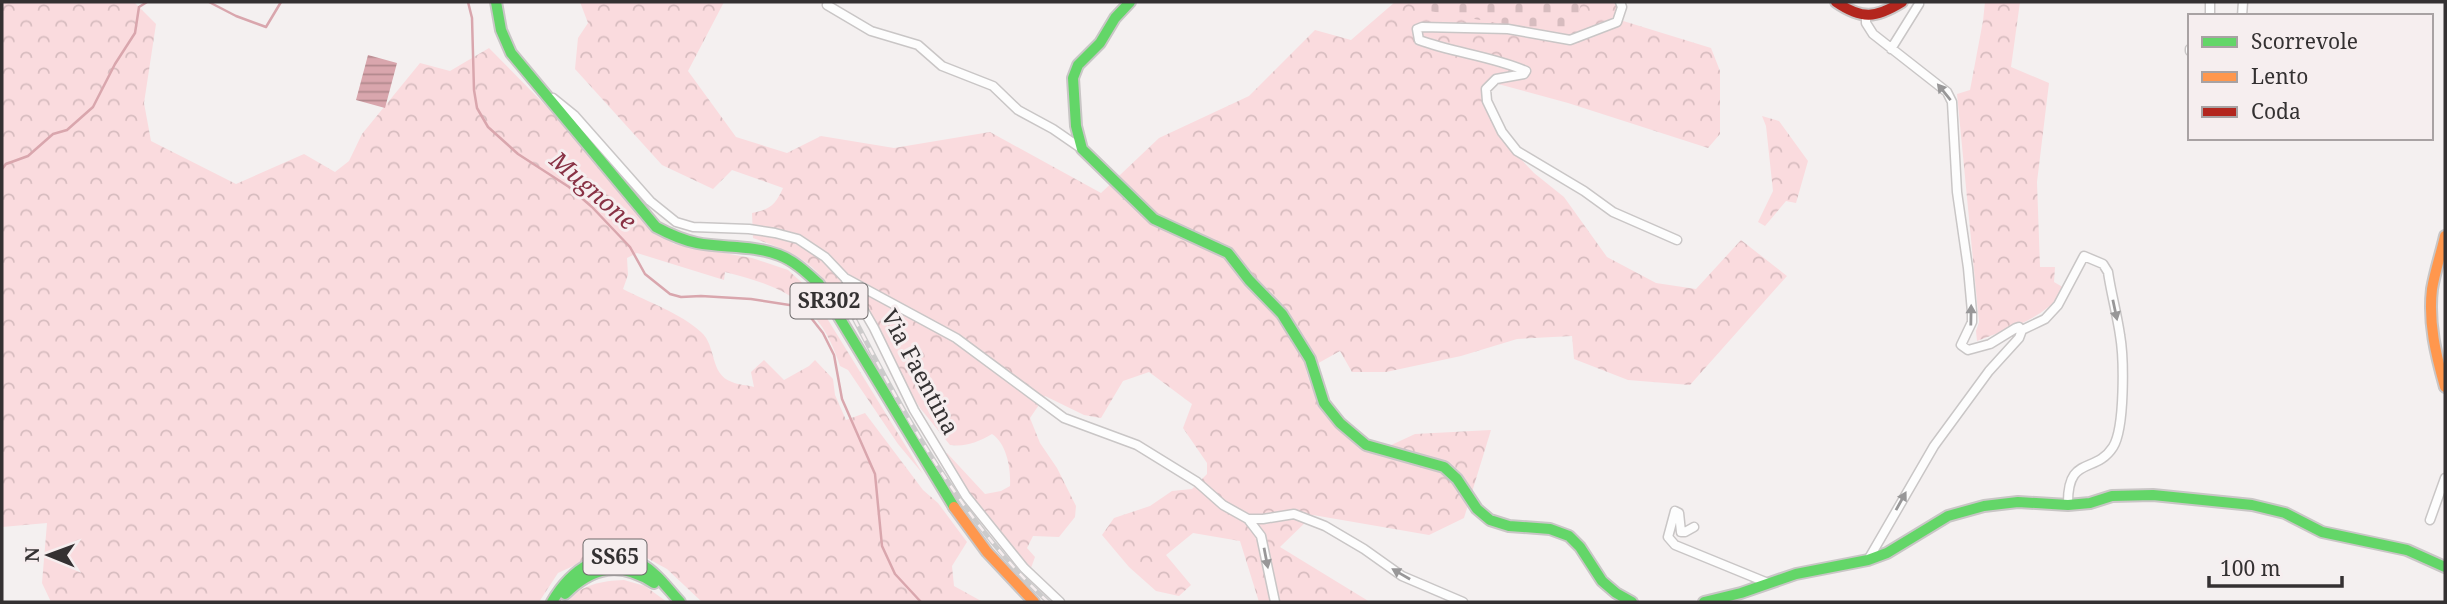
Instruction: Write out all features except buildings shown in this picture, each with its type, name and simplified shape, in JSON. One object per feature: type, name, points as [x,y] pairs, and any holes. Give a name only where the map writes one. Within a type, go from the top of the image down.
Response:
[{"type":"street","name":"Via Faentina","points":[[496,2],[501,30],[508,47],[548,100],[651,222],[664,232],[681,239],[771,251],[798,263],[809,272],[819,284],[946,496],[987,552],[1034,602]]},
{"type":"street","points":[[1082,149],[1076,126],[1073,78],[1078,65],[1100,43],[1115,18],[1130,2]]},
{"type":"street","points":[[1620,2],[1622,7],[1617,22],[1570,40],[1508,29],[1417,29],[1419,40],[1526,71],[1524,74],[1496,79],[1486,89],[1487,101],[1502,132],[1517,151],[1614,212],[1677,240]]},
{"type":"street","points":[[1836,2],[1856,15],[1867,16],[1879,14],[1902,2]]},
{"type":"street","points":[[1891,49],[1919,4]]},
{"type":"street","points":[[827,5],[871,31],[918,46],[942,66],[993,86],[1018,110],[1082,149],[1154,219],[1228,253],[1249,280],[1282,314],[1310,359],[1324,403],[1340,423],[1366,445],[1444,467],[1460,483],[1479,512],[1495,523],[1515,527],[1544,527],[1568,535],[1576,541],[1602,580],[1621,597],[1632,602]]},
{"type":"street","points":[[1867,16],[1870,30],[1947,92],[1953,113],[1957,192],[1972,312],[1972,322],[1961,345],[1968,350],[1990,344],[2018,327],[2022,330]]},
{"type":"street","name":"Via Faentina","points":[[548,100],[553,97],[574,115],[650,201],[668,217],[693,227],[749,229],[798,239],[825,257],[845,278],[874,328],[914,411],[966,496],[1024,568],[1060,602]]},
{"type":"street","points":[[2445,236],[2432,290],[2431,322],[2433,342],[2445,387]]},
{"type":"street","points":[[1868,560],[1934,446],[1989,371],[2019,338],[2022,330],[2045,319],[2058,305],[2084,256],[2103,264],[2108,272],[2121,337],[2120,427],[2113,448],[2075,473],[2068,488],[2068,505]]},
{"type":"street","points":[[845,278],[956,338],[1064,418],[1137,445],[1197,482],[1223,505],[1248,519],[1262,536],[1275,602]]},
{"type":"street","points":[[2430,520],[2445,478]]},
{"type":"street","points":[[1704,602],[1741,593],[1796,574],[1868,560],[1887,553],[1948,516],[1984,506],[2018,502],[2068,505],[2090,503],[2112,496],[2153,495],[2252,505],[2285,513],[2322,532],[2407,550],[2445,567]]},
{"type":"street","points":[[1694,527],[1685,533],[1681,532],[1679,513],[1675,511],[1668,537],[1675,545],[1768,583]]},
{"type":"street","points":[[1248,519],[1294,514],[1315,522],[1364,549],[1402,576],[1463,602]]},
{"type":"street","name":"SS65","points":[[552,602],[576,570],[601,558],[618,557],[640,563],[657,576],[679,602]]},
{"type":"street","name":"SS65","points":[[558,602],[575,583],[588,574],[614,568],[640,574],[679,602]]},
{"type":"green space","points":[[2,2],[134,2],[156,24],[144,103],[151,141],[236,184],[304,154],[335,172],[349,161],[362,134],[420,63],[450,71],[489,48],[547,107],[650,226],[674,244],[752,258],[788,270],[809,289],[923,474],[898,444],[848,370],[840,366],[822,327],[798,301],[765,284],[746,278],[725,272],[724,280],[637,253],[627,258],[628,275],[623,289],[693,325],[706,338],[720,373],[734,383],[754,387],[751,372],[764,360],[784,380],[815,360],[833,379],[835,395],[846,420],[865,413],[923,490],[938,503],[967,542],[952,566],[954,586],[983,602],[702,602],[667,569],[634,551],[599,554],[558,573],[539,602],[51,602],[42,583],[47,523],[2,527]]},
{"type":"green space","points":[[580,2],[724,2],[688,71],[736,137],[787,153],[821,136],[894,148],[990,132],[1101,193],[1159,138],[1249,96],[1315,30],[1351,40],[1395,2],[1625,2],[1620,20],[1711,48],[1720,71],[1720,134],[1708,148],[1568,103],[1487,81],[1482,98],[1502,139],[1534,173],[1564,197],[1607,257],[1656,283],[1696,289],[1741,240],[1787,276],[1690,385],[1628,380],[1574,359],[1572,336],[1517,339],[1461,356],[1386,372],[1352,372],[1340,351],[1306,370],[1323,410],[1350,436],[1374,453],[1415,434],[1491,430],[1464,518],[1429,535],[1313,515],[1280,547],[1370,602],[1259,602],[1240,541],[1193,533],[1166,555],[1191,585],[1179,596],[1156,591],[1129,567],[1102,535],[1114,518],[1150,506],[1172,491],[1192,489],[1207,474],[1207,463],[1183,428],[1192,404],[1149,372],[1123,381],[1101,418],[1084,415],[1045,396],[1030,418],[1040,443],[1057,468],[1076,506],[1075,517],[1059,537],[1033,536],[1027,548],[1035,557],[1031,568],[995,529],[943,457],[947,453],[985,494],[1001,491],[1010,486],[1010,472],[1005,450],[997,438],[992,434],[972,443],[950,445],[920,408],[842,282],[829,286],[804,261],[753,238],[752,213],[772,205],[783,188],[732,170],[713,189],[662,165],[575,69],[578,38],[588,23]]},
{"type":"green space","points":[[1425,2],[1581,2],[1577,37],[1424,10]]},
{"type":"green space","points":[[1985,2],[2020,2],[2011,67],[2049,83],[2037,182],[2040,267],[2055,267],[2054,282],[2066,289],[2057,300],[2037,315],[1977,341],[1979,322],[1957,94],[1970,90]]},
{"type":"green space","points":[[1762,116],[1779,121],[1808,161],[1796,203],[1786,201],[1765,226],[1758,222],[1773,191],[1766,126]]},
{"type":"green space","points":[[624,580],[645,586],[667,602],[568,602],[586,587]]},
{"type":"shaded area","points":[[368,55],[397,63],[385,108],[356,100]]},
{"type":"waterway","points":[[2,169],[6,164],[28,156],[53,134],[67,130],[93,107],[135,33],[139,7],[147,2]]},
{"type":"waterway","points":[[209,2],[266,27],[281,2]]},
{"type":"waterway","name":"Mugnone","points":[[468,2],[472,18],[474,90],[477,108],[488,127],[518,154],[569,187],[592,207],[630,247],[645,274],[670,294],[681,297],[751,299],[796,306],[808,314],[823,333],[834,355],[842,399],[875,474],[882,546],[895,574],[921,602]]},
{"type":"railway","points":[[840,291],[907,416],[957,496],[1015,569],[1048,602]]},
{"type":"traffic: fast","points":[[496,2],[501,30],[511,53],[656,227],[697,243],[779,255],[796,264],[819,284],[954,507]]},
{"type":"traffic: fast","points":[[1130,2],[1115,18],[1100,43],[1078,65],[1073,78],[1076,126],[1082,149],[1154,219],[1228,253],[1249,280],[1282,314],[1310,359],[1324,403],[1340,423],[1366,445],[1444,467],[1457,479],[1477,509],[1490,520],[1509,526],[1550,529],[1569,536],[1580,547],[1602,581],[1632,602]]},
{"type":"traffic: fast","points":[[1704,602],[1741,593],[1796,574],[1868,560],[1887,553],[1948,516],[1984,506],[2018,502],[2068,505],[2090,503],[2112,496],[2153,495],[2252,505],[2285,513],[2322,532],[2407,550],[2445,567]]},
{"type":"traffic: fast","points":[[552,602],[578,571],[601,559],[614,557],[627,559],[647,568],[680,602]]},
{"type":"traffic: fast","points":[[565,594],[586,577],[607,570],[630,572],[654,583]]},
{"type":"traffic: slow","points":[[2445,236],[2433,282],[2431,302],[2434,339],[2445,387]]},
{"type":"traffic: slow","points":[[954,507],[987,552],[1034,602]]},
{"type":"traffic: jam","points":[[1836,2],[1854,12],[1869,15],[1902,2]]}]
